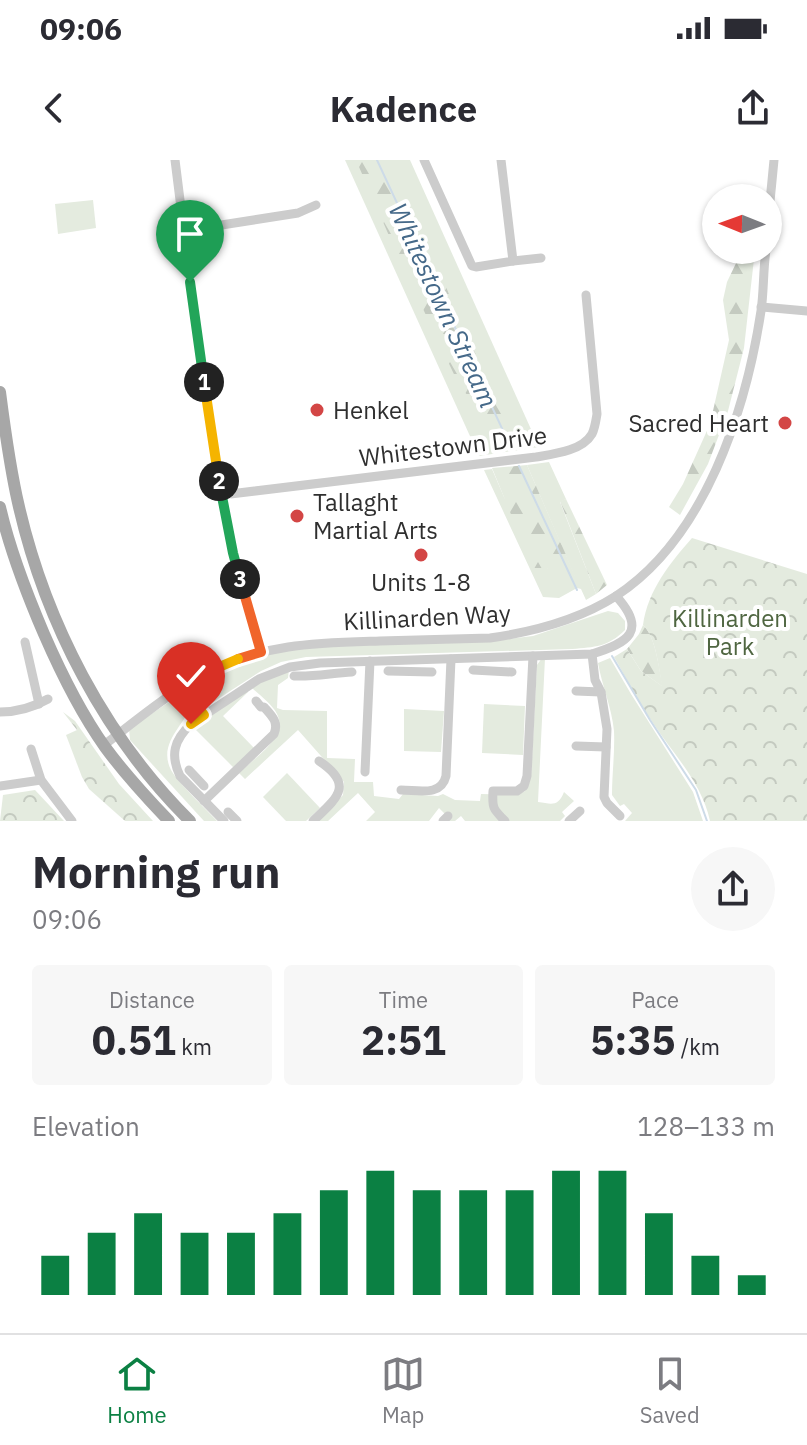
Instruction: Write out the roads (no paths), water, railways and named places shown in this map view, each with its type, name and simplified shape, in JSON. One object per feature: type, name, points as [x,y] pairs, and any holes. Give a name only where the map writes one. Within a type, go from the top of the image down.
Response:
[{"type":"main road","points":[[0,392],[17,499],[43,586],[70,649],[118,734],[161,791],[190,821]]},
{"type":"main road","points":[[0,507],[13,556],[37,617],[85,716],[134,784],[169,821]]},
{"type":"street","points":[[175,160],[222,495],[233,553],[261,652]]},
{"type":"street","points":[[424,160],[472,266],[541,258]]},
{"type":"street","points":[[501,160],[513,261]]},
{"type":"street","points":[[772,184],[774,160]]},
{"type":"street","points":[[183,231],[298,213],[316,205]]},
{"type":"street","name":"Killinarden Way","points":[[104,745],[205,673],[261,652],[308,643],[490,638],[546,626],[616,596],[659,559],[688,520],[710,481],[740,405],[754,351],[765,264]]},
{"type":"street","name":"Whitestown Drive","points":[[222,495],[536,457],[576,447],[593,433],[597,414],[586,295]]},
{"type":"street","points":[[761,307],[807,311]]},
{"type":"street","points":[[204,786],[176,767],[173,756],[177,741],[183,731],[204,715],[268,675],[290,667],[320,663],[597,652],[616,646],[629,636],[628,611],[616,596]]},
{"type":"street","points":[[0,712],[15,712],[44,701],[25,642]]},
{"type":"street","points":[[597,652],[595,680],[601,692],[607,729],[604,797],[620,816]]},
{"type":"street","points":[[505,821],[492,805],[493,791],[517,791],[524,786],[527,776],[533,656]]},
{"type":"street","points":[[486,658],[486,670]]},
{"type":"street","points":[[401,790],[436,790],[444,784],[451,659]]},
{"type":"street","points":[[404,672],[405,660]]},
{"type":"street","points":[[365,772],[370,661]]},
{"type":"street","points":[[320,663],[321,675]]},
{"type":"street","points":[[473,670],[512,672]]},
{"type":"street","points":[[388,671],[432,672]]},
{"type":"street","points":[[294,676],[352,672]]},
{"type":"street","points":[[183,688],[204,715]]},
{"type":"street","points":[[576,691],[601,692]]},
{"type":"street","points":[[204,801],[274,734],[276,721],[256,701]]},
{"type":"street","points":[[576,746],[606,747]]},
{"type":"street","points":[[31,749],[41,780],[72,821]]},
{"type":"street","points":[[313,821],[341,790],[339,781],[319,761]]},
{"type":"street","points":[[189,775],[204,801],[237,821]]},
{"type":"street","points":[[0,786],[41,780]]},
{"type":"street","points":[[569,821],[580,811]]},
{"type":"waterway","name":"Whitestown Stream","points":[[377,160],[512,450]]},
{"type":"waterway","name":"Whitestown Stream","points":[[519,466],[577,590]]},
{"type":"waterway","name":"Whitestown Stream","points":[[612,656],[696,790],[707,821]]},
{"type":"place","name":"Henkel","points":[[317,410]]},
{"type":"place","name":"Sacred Heart","points":[[785,423]]},
{"type":"place","name":"Tallaght Martial Arts","points":[[297,516]]},
{"type":"place","name":"Units 1-8","points":[[421,555]]},
{"type":"park label","name":"Killinarden Park","points":[[730,632]]}]
